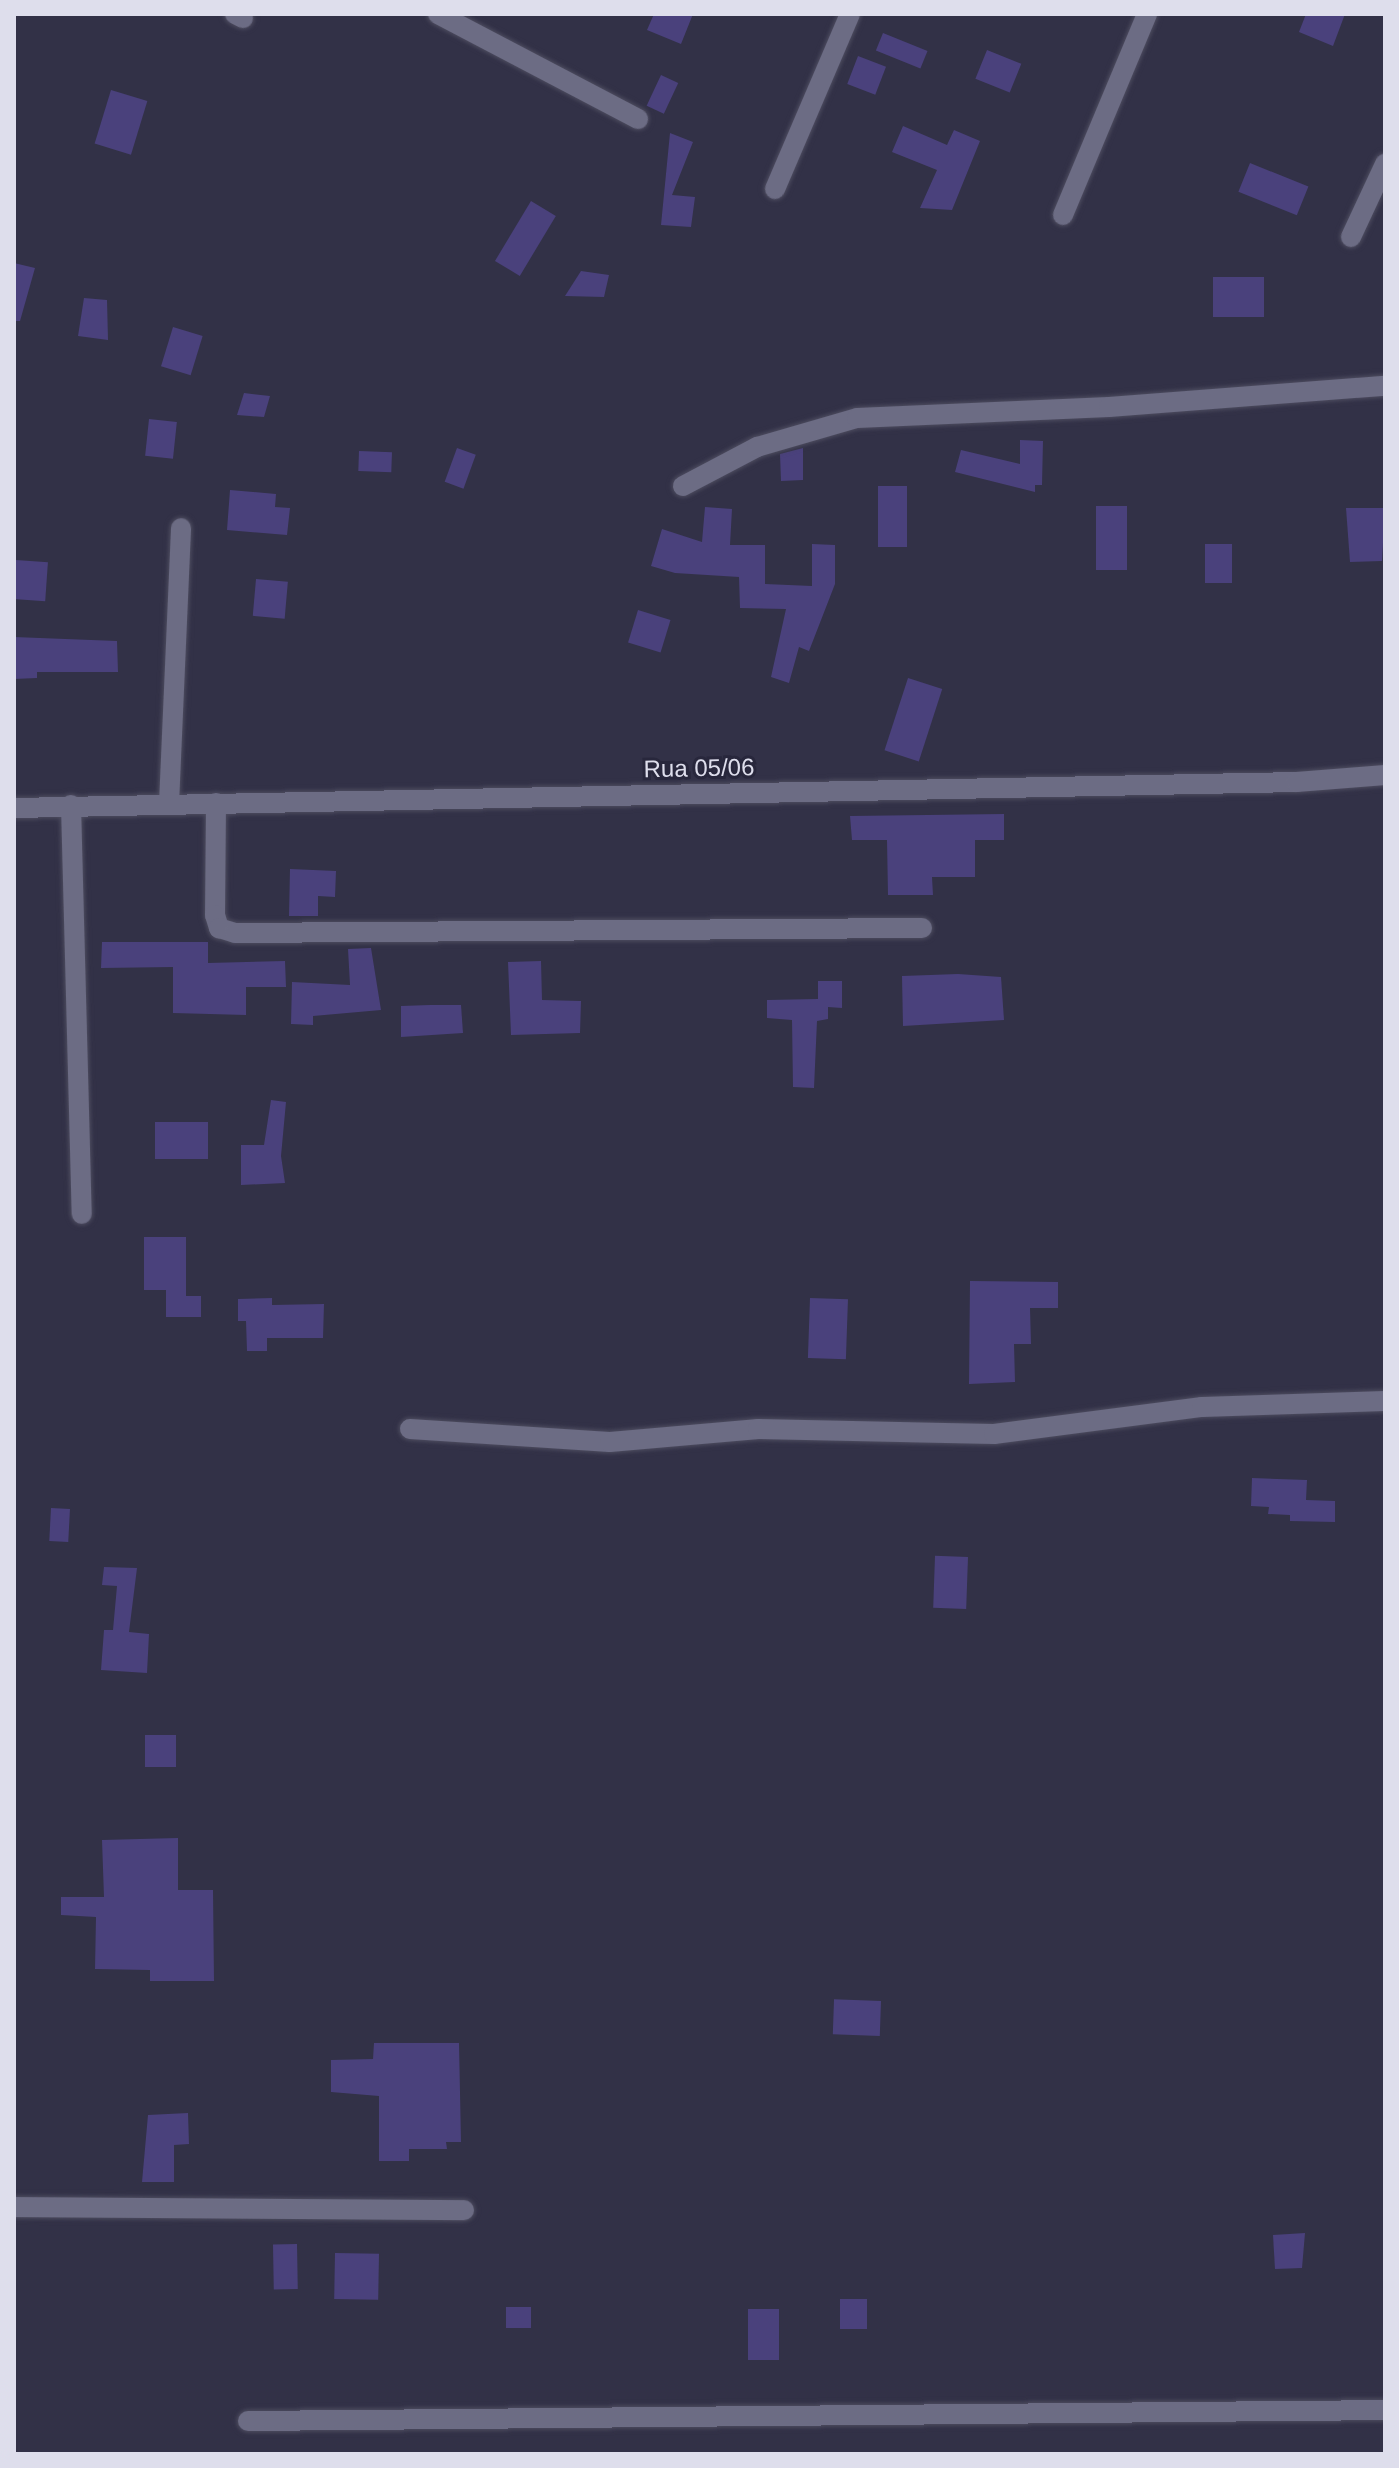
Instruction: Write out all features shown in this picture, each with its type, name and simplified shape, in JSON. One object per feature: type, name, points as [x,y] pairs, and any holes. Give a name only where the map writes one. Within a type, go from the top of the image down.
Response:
[{"type":"street","points":[[438,14],[462,20],[638,119]]},
{"type":"street","points":[[775,189],[850,14]]},
{"type":"street","points":[[1063,215],[1147,14]]},
{"type":"street","points":[[1351,237],[1385,164]]},
{"type":"street","points":[[683,486],[757,447],[857,418],[1109,407],[1385,386]]},
{"type":"street","points":[[169,804],[181,528]]},
{"type":"street","name":"Rua 05/06","points":[[14,808],[1297,782],[1385,775]]},
{"type":"street","points":[[216,803],[215,915],[219,928],[235,933],[922,928]]},
{"type":"street","points":[[71,805],[82,1214]]},
{"type":"street","points":[[410,1429],[610,1442],[758,1429],[994,1434],[1202,1407],[1385,1401]]},
{"type":"street","points":[[14,2207],[464,2210]]},
{"type":"street","points":[[248,2421],[1385,2410]]},
{"type":"building","points":[[654,14],[693,14],[681,44],[647,30]]},
{"type":"building","points":[[1306,14],[1345,14],[1333,46],[1299,32]]},
{"type":"building","points":[[883,33],[928,51],[920,69],[876,51]]},
{"type":"building","points":[[987,50],[1021,64],[1010,93],[975,79]]},
{"type":"building","points":[[858,56],[886,67],[875,95],[847,84]]},
{"type":"building","points":[[661,75],[678,83],[664,114],[647,106]]},
{"type":"building","points":[[111,90],[147,101],[131,155],[95,144]]},
{"type":"building","points":[[903,126],[947,145],[954,130],[980,141],[952,210],[920,208],[937,170],[892,152]]},
{"type":"building","points":[[670,133],[693,142],[672,195],[695,197],[691,227],[661,225]]},
{"type":"building","points":[[1250,163],[1308,187],[1297,215],[1238,192]]},
{"type":"building","points":[[531,201],[556,216],[520,276],[495,261]]},
{"type":"building","points":[[14,263],[35,268],[20,321],[14,321]]},
{"type":"building","points":[[581,271],[609,275],[604,297],[565,296]]},
{"type":"building","points":[[1213,277],[1264,277],[1264,317],[1213,317]]},
{"type":"building","points":[[84,298],[107,300],[108,340],[78,336]]},
{"type":"building","points":[[173,327],[203,336],[191,375],[161,366]]},
{"type":"building","points":[[244,393],[270,396],[264,417],[237,415]]},
{"type":"building","points":[[149,419],[177,422],[173,459],[145,456]]},
{"type":"building","points":[[1020,440],[1043,441],[1042,485],[1035,485],[1035,492],[955,472],[961,450],[1020,464]]},
{"type":"building","points":[[457,448],[476,455],[463,489],[445,482]]},
{"type":"building","points":[[803,448],[803,480],[781,481],[780,454]]},
{"type":"building","points":[[359,451],[392,452],[391,472],[358,471]]},
{"type":"building","points":[[878,486],[907,486],[907,547],[878,547]]},
{"type":"building","points":[[230,490],[276,494],[275,507],[290,508],[287,535],[227,530]]},
{"type":"building","points":[[1096,506],[1127,506],[1127,570],[1096,570]]},
{"type":"building","points":[[705,507],[732,509],[730,545],[765,545],[765,584],[812,586],[812,544],[835,545],[835,584],[809,651],[799,647],[789,683],[771,677],[786,609],[740,608],[739,577],[675,573],[651,566],[662,529],[702,542]]},
{"type":"building","points":[[1346,508],[1385,508],[1382,561],[1350,562]]},
{"type":"building","points":[[1205,544],[1232,544],[1232,583],[1205,583]]},
{"type":"building","points":[[16,560],[48,562],[45,601],[14,599]]},
{"type":"building","points":[[256,579],[288,582],[285,619],[253,616]]},
{"type":"building","points":[[638,610],[671,620],[661,652],[628,643]]},
{"type":"building","points":[[14,637],[117,641],[118,672],[37,672],[37,678],[14,679]]},
{"type":"building","points":[[908,678],[942,689],[919,761],[885,750]]},
{"type":"building","points":[[1004,814],[1004,840],[975,840],[975,877],[932,877],[933,895],[888,895],[887,840],[852,840],[850,816]]},
{"type":"building","points":[[290,869],[336,871],[335,897],[318,896],[318,916],[289,916]]},
{"type":"building","points":[[102,942],[208,942],[208,963],[285,961],[286,987],[246,987],[246,1015],[173,1013],[173,967],[101,968]]},
{"type":"building","points":[[371,948],[381,1010],[313,1016],[313,1025],[291,1024],[292,982],[350,985],[348,949]]},
{"type":"building","points":[[541,961],[542,1000],[581,1001],[580,1033],[511,1035],[508,962]]},
{"type":"building","points":[[958,974],[1001,977],[1004,1020],[903,1026],[902,976]]},
{"type":"building","points":[[818,981],[842,981],[842,1008],[828,1007],[828,1019],[817,1021],[814,1088],[793,1087],[792,1020],[767,1018],[767,1000],[818,999]]},
{"type":"building","points":[[461,1005],[463,1033],[401,1037],[401,1006]]},
{"type":"building","points":[[271,1100],[286,1102],[281,1156],[285,1183],[241,1185],[241,1145],[264,1145]]},
{"type":"building","points":[[155,1122],[208,1122],[208,1159],[155,1159]]},
{"type":"building","points":[[144,1237],[186,1237],[186,1296],[201,1296],[201,1317],[166,1317],[166,1290],[144,1290]]},
{"type":"building","points":[[970,1281],[1058,1282],[1058,1308],[1030,1308],[1031,1344],[1014,1344],[1015,1382],[969,1384]]},
{"type":"building","points":[[272,1298],[272,1305],[324,1304],[323,1338],[267,1338],[267,1351],[247,1351],[246,1321],[238,1321],[238,1299]]},
{"type":"building","points":[[810,1298],[848,1299],[846,1359],[808,1358]]},
{"type":"building","points":[[1252,1478],[1307,1480],[1306,1500],[1335,1501],[1335,1522],[1290,1521],[1290,1515],[1268,1514],[1269,1507],[1251,1506]]},
{"type":"building","points":[[51,1508],[70,1509],[68,1542],[49,1541]]},
{"type":"building","points":[[935,1556],[968,1557],[966,1609],[933,1608]]},
{"type":"building","points":[[104,1567],[137,1568],[129,1632],[149,1634],[147,1673],[101,1670],[104,1630],[113,1630],[117,1586],[102,1585]]},
{"type":"building","points":[[145,1735],[176,1735],[176,1767],[145,1767]]},
{"type":"building","points":[[178,1838],[178,1890],[213,1890],[214,1981],[150,1981],[150,1970],[95,1969],[96,1917],[61,1915],[61,1897],[104,1897],[102,1840]]},
{"type":"building","points":[[834,1999],[881,2001],[880,2036],[833,2034]]},
{"type":"building","points":[[374,2043],[459,2043],[461,2142],[446,2142],[447,2149],[409,2149],[409,2161],[379,2161],[379,2096],[331,2092],[331,2060],[373,2059]]},
{"type":"building","points":[[188,2113],[189,2144],[174,2145],[174,2182],[142,2182],[148,2115]]},
{"type":"building","points":[[1305,2233],[1302,2268],[1275,2269],[1273,2235]]},
{"type":"building","points":[[273,2244],[297,2244],[298,2289],[274,2289]]},
{"type":"building","points":[[335,2253],[379,2254],[378,2300],[334,2299]]},
{"type":"building","points":[[840,2299],[867,2299],[867,2329],[840,2329]]},
{"type":"building","points":[[506,2307],[531,2307],[531,2328],[506,2328]]},
{"type":"building","points":[[748,2309],[779,2309],[779,2360],[748,2360]]}]
